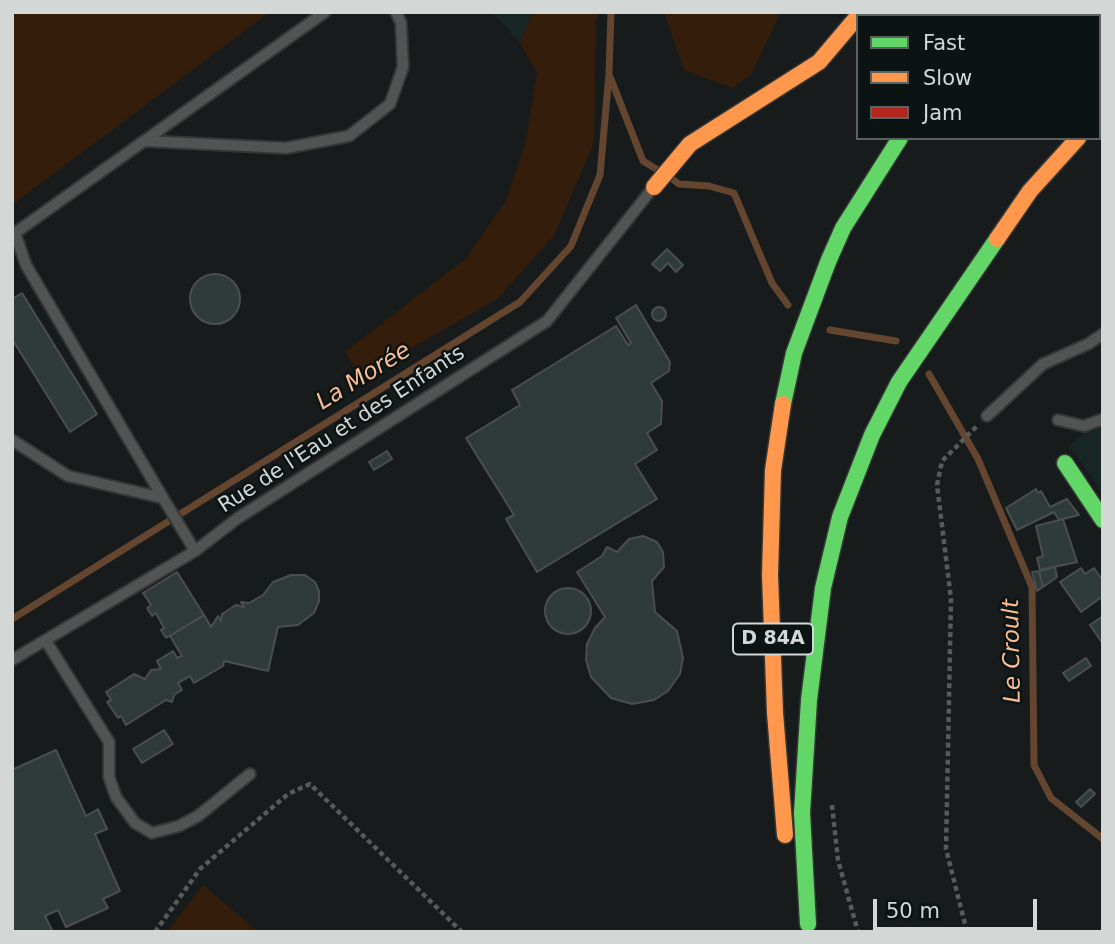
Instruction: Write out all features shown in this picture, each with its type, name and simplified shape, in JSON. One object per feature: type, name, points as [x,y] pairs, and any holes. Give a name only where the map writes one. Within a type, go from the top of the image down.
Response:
[{"type":"main road","points":[[654,187],[690,144],[819,61],[856,18]]},
{"type":"main road","name":"D 84A","points":[[809,928],[790,862],[781,814],[770,575],[773,470],[786,387],[811,303],[843,228],[899,140]]},
{"type":"main road","name":"D 84A","points":[[809,928],[802,813],[809,700],[824,588],[840,517],[872,435],[899,382],[1030,191],[1076,140]]},
{"type":"main road","points":[[1065,463],[1103,520]]},
{"type":"lane","points":[[195,551],[26,265],[14,235],[325,12]]},
{"type":"lane","points":[[145,141],[286,148],[349,136],[390,104],[403,67],[401,23],[396,12]]},
{"type":"lane","name":"Rue de l'Eau et des Enfants","points":[[12,660],[195,551],[238,518],[547,321],[654,187]]},
{"type":"lane","points":[[987,416],[1043,364],[1088,344],[1103,334]]},
{"type":"lane","points":[[1058,420],[1084,426],[1103,419]]},
{"type":"lane","points":[[12,440],[68,476],[163,498]]},
{"type":"lane","points":[[46,641],[109,742],[109,777],[116,797],[135,823],[152,833],[179,826],[198,816],[250,774]]},
{"type":"path","points":[[967,932],[946,849],[951,599],[937,485],[942,461],[987,416]]},
{"type":"path","points":[[155,932],[200,869],[288,794],[310,784],[462,932]]},
{"type":"path","points":[[831,798],[838,860],[858,932]]},
{"type":"shaded area","points":[[12,12],[270,12],[12,205]]},
{"type":"shaded area","points":[[492,12],[533,12],[520,43]]},
{"type":"shaded area","points":[[533,12],[600,12],[596,20],[594,143],[554,236],[497,299],[361,377],[345,352],[465,259],[506,201],[526,140],[537,73],[520,43]]},
{"type":"shaded area","points":[[664,12],[781,12],[751,75],[732,88],[684,70]]},
{"type":"shaded area","points":[[1103,417],[1103,494],[1069,446]]},
{"type":"shaded area","points":[[203,885],[259,932],[167,932]]},
{"type":"building","points":[[667,249],[683,265],[676,272],[668,263],[660,271],[652,264]]},
{"type":"building","points":[[215,274],[233,281],[240,299],[233,317],[215,324],[197,317],[190,299],[197,281]]},
{"type":"building","points":[[22,293],[97,414],[70,432],[12,339],[12,299]]},
{"type":"building","points":[[636,305],[670,362],[669,371],[651,383],[662,401],[661,424],[647,433],[657,450],[635,464],[657,499],[537,572],[506,519],[514,515],[466,438],[520,405],[512,390],[616,326],[628,345],[631,343],[616,318]]},
{"type":"building","points":[[659,307],[664,309],[664,319],[659,321],[654,319],[652,314],[654,309]]},
{"type":"building","points":[[387,451],[392,459],[374,470],[369,462]]},
{"type":"building","points":[[1036,489],[1038,493],[1041,491],[1050,507],[1067,499],[1079,515],[1059,520],[1054,512],[1017,530],[1006,508]]},
{"type":"building","points":[[1063,519],[1077,562],[1040,570],[1037,558],[1043,556],[1036,526]]},
{"type":"building","points":[[643,536],[657,542],[663,552],[664,567],[652,581],[655,612],[677,631],[683,658],[680,674],[668,691],[654,700],[632,704],[611,698],[591,677],[586,660],[587,644],[595,628],[605,617],[577,572],[602,556],[607,547],[617,552],[629,539]]},
{"type":"building","points":[[1055,567],[1057,577],[1043,587],[1039,571]]},
{"type":"building","points":[[1081,568],[1085,574],[1094,568],[1103,581],[1103,596],[1081,612],[1060,582]]},
{"type":"building","points":[[1039,571],[1043,587],[1037,591],[1032,572]]},
{"type":"building","points":[[177,572],[204,615],[166,638],[156,613],[152,616],[147,608],[151,605],[143,593]]},
{"type":"building","points":[[291,575],[305,575],[315,582],[319,601],[314,613],[298,625],[278,627],[268,671],[224,661],[223,666],[194,683],[190,676],[178,683],[182,690],[174,695],[172,702],[166,700],[126,725],[121,716],[118,718],[107,702],[111,700],[106,692],[134,674],[145,679],[151,670],[161,669],[157,661],[173,651],[177,658],[182,656],[170,636],[204,615],[211,627],[218,616],[221,621],[222,614],[236,605],[244,607],[241,602],[249,603],[263,595],[273,582]]},
{"type":"building","points":[[568,588],[584,595],[591,611],[584,627],[568,634],[552,627],[545,611],[552,595]]},
{"type":"building","points":[[1103,616],[1103,644],[1090,625]]},
{"type":"building","points":[[1086,658],[1091,666],[1069,681],[1063,673]]},
{"type":"building","points":[[164,730],[173,744],[142,763],[133,749]]},
{"type":"building","points":[[56,750],[86,816],[98,809],[107,829],[95,834],[120,891],[103,899],[108,908],[66,927],[58,910],[45,916],[53,932],[12,932],[12,765],[14,769]]},
{"type":"building","points":[[1090,789],[1095,794],[1081,807],[1076,802]]},
{"type":"waterway","name":"Le Croult","points":[[611,12],[609,74],[643,161],[658,170]]},
{"type":"waterway","name":"La Morée","points":[[12,619],[520,302],[571,246],[600,175],[609,74]]},
{"type":"waterway","name":"Le Croult","points":[[671,178],[679,184],[709,186],[734,193],[772,283],[788,305]]},
{"type":"waterway","name":"Le Croult","points":[[830,330],[896,341]]},
{"type":"waterway","name":"Le Croult","points":[[929,374],[978,459],[1032,587],[1034,765],[1051,798],[1103,839]]},
{"type":"traffic: fast","points":[[783,404],[794,353],[828,262],[843,228],[899,140]]},
{"type":"traffic: fast","points":[[808,924],[802,813],[809,700],[823,588],[840,517],[872,435],[899,382],[997,239]]},
{"type":"traffic: fast","points":[[1065,463],[1103,520]]},
{"type":"traffic: slow","points":[[654,187],[690,144],[819,62],[856,18]]},
{"type":"traffic: slow","points":[[997,239],[1030,191],[1076,140]]},
{"type":"traffic: slow","points":[[783,404],[773,470],[770,575],[775,713],[785,835]]}]
